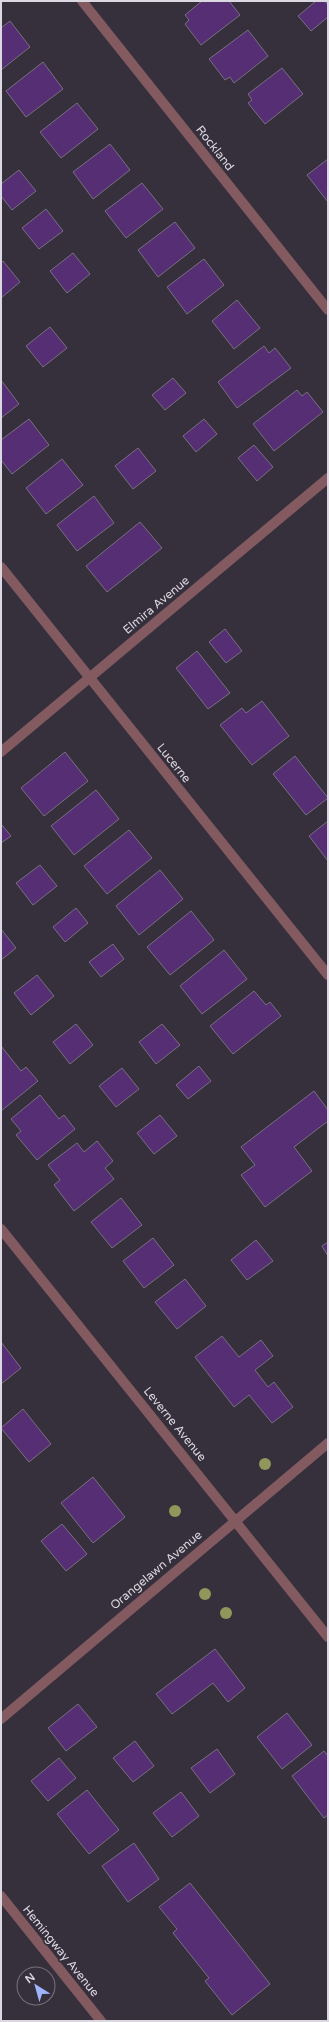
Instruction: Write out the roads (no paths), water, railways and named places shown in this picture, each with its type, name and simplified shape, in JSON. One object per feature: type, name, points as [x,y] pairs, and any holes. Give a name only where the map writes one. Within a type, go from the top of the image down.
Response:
[{"type":"street","name":"Rockland","points":[[82,1],[328,310]]},
{"type":"street","name":"Elmira Avenue","points":[[1,752],[328,478]]},
{"type":"street","name":"Lucerne","points":[[1,567],[328,975]]},
{"type":"street","name":"Leverne Avenue","points":[[1,1229],[236,1520],[328,1637]]},
{"type":"street","name":"Orangelawn Avenue","points":[[1,1719],[328,1443]]},
{"type":"street","name":"Hemingway Avenue","points":[[1,1896],[100,2021]]}]
